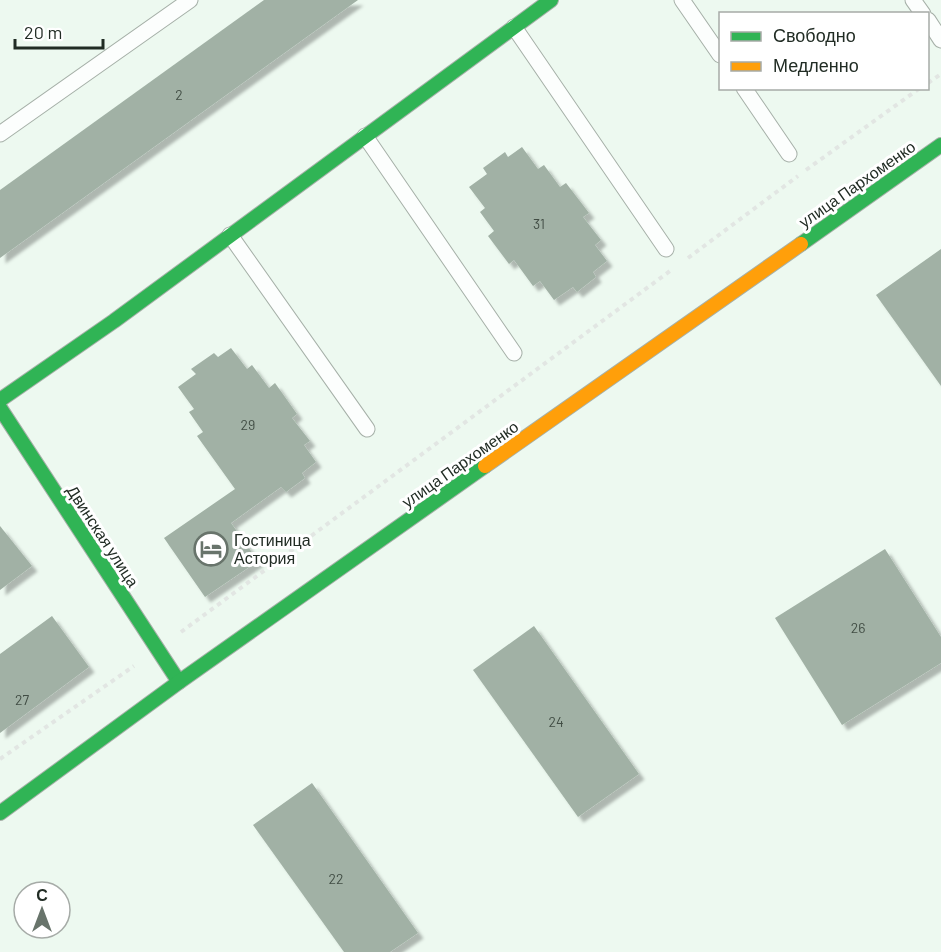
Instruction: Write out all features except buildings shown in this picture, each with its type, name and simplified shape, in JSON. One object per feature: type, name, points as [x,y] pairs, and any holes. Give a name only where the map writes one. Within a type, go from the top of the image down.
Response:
[{"type":"street","points":[[0,400],[114,321],[551,0]]},
{"type":"street","name":"улица Пархоменко","points":[[0,813],[179,682],[941,145]]},
{"type":"street","name":"Двинская улица","points":[[0,408],[179,682]]},
{"type":"lane","points":[[0,134],[190,0]]},
{"type":"lane","points":[[682,0],[719,54]]},
{"type":"lane","points":[[929,23],[941,40]]},
{"type":"lane","points":[[514,27],[666,249]]},
{"type":"lane","points":[[745,90],[789,154]]},
{"type":"lane","points":[[365,136],[514,353]]},
{"type":"lane","points":[[230,235],[367,429]]},
{"type":"path","points":[[680,263],[917,90]]},
{"type":"path","points":[[0,759],[158,649],[671,270]]},
{"type":"traffic: fast","points":[[0,400],[114,321],[551,0]]},
{"type":"traffic: fast","points":[[801,244],[941,145]]},
{"type":"traffic: fast","points":[[0,408],[179,682]]},
{"type":"traffic: fast","points":[[0,813],[179,682],[485,466]]},
{"type":"traffic: slow","points":[[485,466],[801,244]]},
{"type":"place","name":"Гостиница Астория","points":[[211,549]]}]
